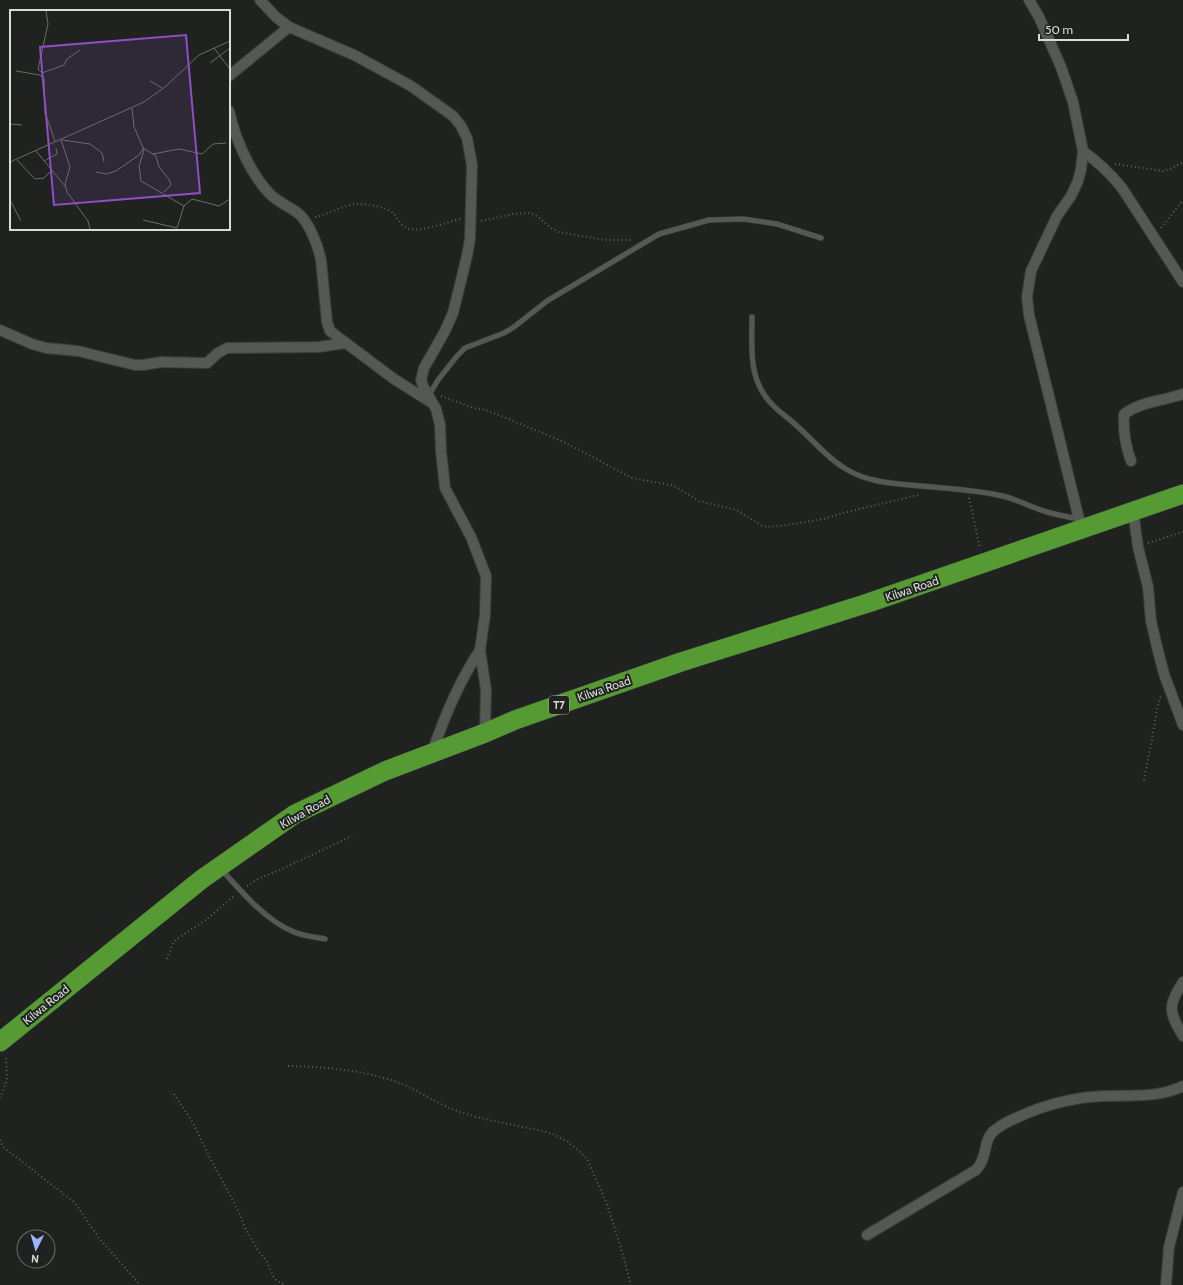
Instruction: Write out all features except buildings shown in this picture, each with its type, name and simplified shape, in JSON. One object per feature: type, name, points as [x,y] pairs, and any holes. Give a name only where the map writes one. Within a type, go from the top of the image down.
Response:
[{"type":"highway","name":"Kilwa Road","points":[[4,1038],[219,867],[295,814],[386,771],[515,720],[681,662],[868,603],[990,562],[1082,524],[1133,511],[1183,494]]},
{"type":"street","points":[[260,0],[276,17],[289,27],[354,55],[411,86],[453,116],[465,134],[471,156],[472,172],[470,239],[453,313],[445,331],[424,368],[422,382],[436,409],[440,424],[445,488],[471,537],[486,576],[485,619],[480,650],[486,690],[485,733]]},
{"type":"street","points":[[1029,0],[1039,17],[1063,74],[1073,102],[1083,151],[1078,180],[1071,196],[1058,216],[1031,271],[1027,297],[1029,314],[1082,524]]},
{"type":"street","points":[[230,75],[289,27]]},
{"type":"street","points":[[230,114],[239,141],[259,181],[270,195],[302,218],[312,234],[319,251],[328,328],[394,379],[430,397]]},
{"type":"street","points":[[1083,151],[1111,174],[1122,188],[1183,280]]},
{"type":"street","points":[[0,330],[32,344],[46,348],[78,351],[127,363],[143,365],[154,363],[208,363],[218,353],[227,348],[319,347],[346,343]]},
{"type":"street","points":[[1131,461],[1123,426],[1124,414],[1132,408],[1142,404],[1183,394]]},
{"type":"street","points":[[1133,511],[1138,546],[1148,588],[1151,621],[1158,652],[1166,680],[1183,725]]},
{"type":"street","points":[[432,753],[442,721],[469,667],[480,650]]},
{"type":"street","points":[[1183,982],[1172,1000],[1171,1007],[1176,1024],[1183,1036]]},
{"type":"street","points":[[868,1236],[976,1170],[984,1157],[989,1135],[995,1129],[1007,1122],[1038,1109],[1070,1099],[1154,1094],[1173,1091],[1183,1086]]},
{"type":"street","points":[[1166,1285],[1169,1247],[1183,1192]]},
{"type":"lane","points":[[430,397],[438,380],[465,348],[514,328],[547,301],[659,234],[695,223],[724,219],[743,219],[796,229],[821,238]]},
{"type":"lane","points":[[752,317],[753,368],[763,393],[769,401],[798,426],[834,461],[847,470],[868,479],[886,483],[967,490],[1012,498],[1046,512],[1082,524]]},
{"type":"lane","points":[[219,867],[241,890],[285,928],[296,933],[324,939]]},
{"type":"path","points":[[1098,162],[1163,171],[1171,169],[1183,162]]},
{"type":"path","points":[[1154,237],[1183,200]]},
{"type":"path","points":[[302,218],[318,216],[332,210],[357,204],[378,206],[390,211],[403,225],[410,229],[421,229],[460,219],[481,220],[513,214],[529,213],[537,216],[554,230],[564,233],[605,240],[646,241]]},
{"type":"path","points":[[430,397],[449,398],[474,408],[486,410],[564,442],[632,478],[664,483],[676,487],[699,501],[737,510],[764,527],[788,525],[823,519],[922,494]]},
{"type":"path","points":[[967,490],[976,535],[981,551],[990,562]]},
{"type":"path","points":[[1138,546],[1183,532]]},
{"type":"path","points":[[1144,780],[1157,709],[1166,680]]},
{"type":"path","points":[[167,959],[173,943],[177,939],[207,919],[241,890],[258,879],[352,836]]},
{"type":"path","points":[[0,1098],[7,1080],[4,1038]]},
{"type":"path","points":[[288,1066],[326,1068],[359,1072],[380,1077],[400,1084],[460,1112],[546,1132],[567,1141],[583,1155],[593,1173],[615,1227],[631,1285]]},
{"type":"path","points":[[174,1094],[193,1122],[210,1158],[239,1212],[245,1228],[268,1262],[273,1276],[277,1281],[286,1285]]},
{"type":"path","points":[[0,1140],[3,1147]]},
{"type":"path","points":[[0,1146],[58,1188],[74,1202],[99,1238],[140,1285]]}]
